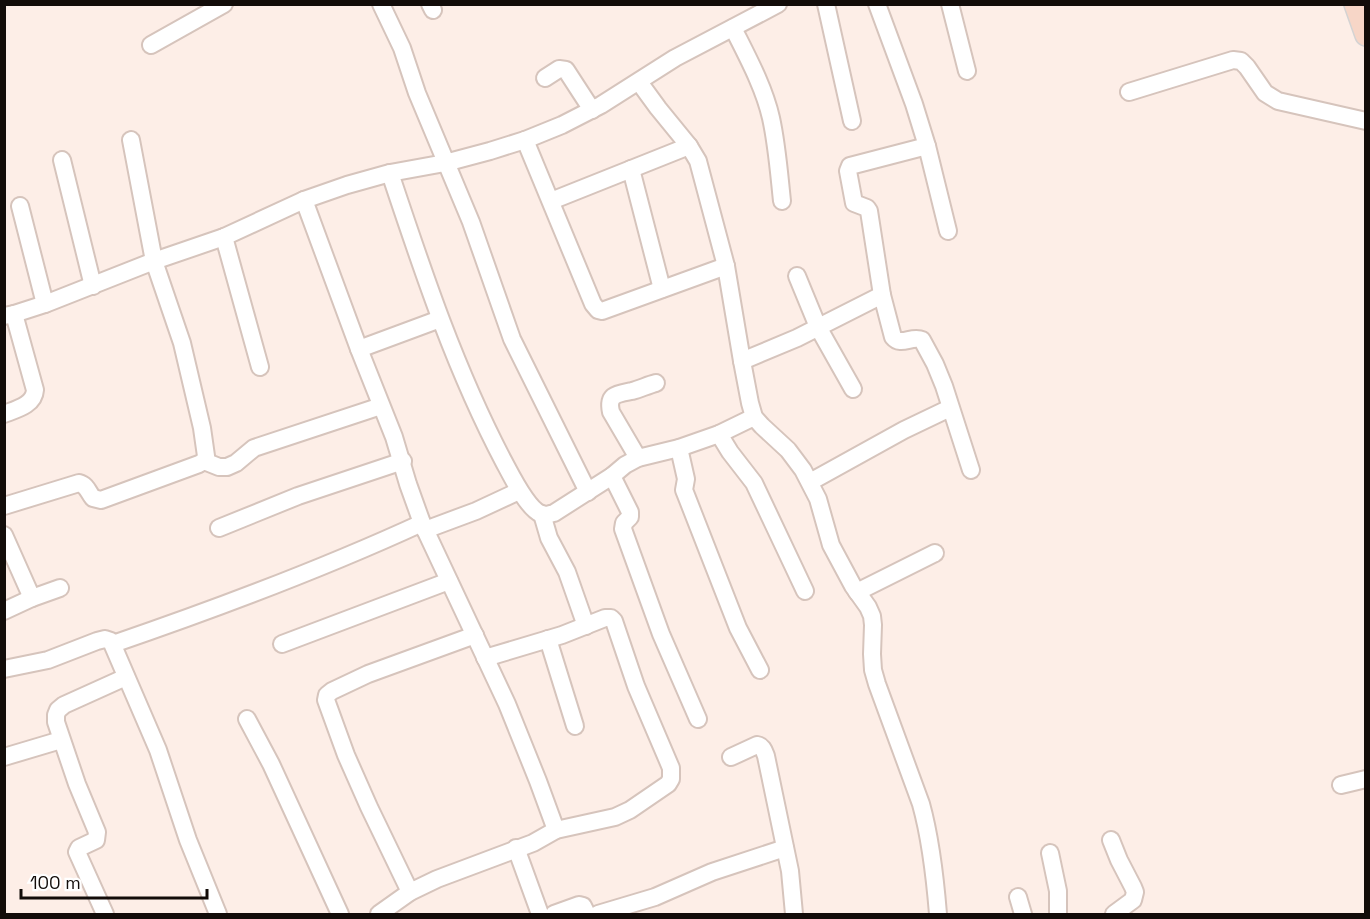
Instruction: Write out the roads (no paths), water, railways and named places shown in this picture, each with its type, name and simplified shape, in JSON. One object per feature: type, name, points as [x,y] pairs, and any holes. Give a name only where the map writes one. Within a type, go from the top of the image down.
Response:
[{"type":"main road","points":[[1355,4],[1365,35]]},
{"type":"street","points":[[151,45],[224,4]]},
{"type":"street","points":[[381,4],[402,48],[414,85],[471,222],[512,339],[588,492]]},
{"type":"street","points":[[4,414],[31,402],[35,390],[9,315],[45,304],[154,261],[224,237],[304,200],[347,185],[390,173],[445,163],[525,140],[592,110],[675,58],[778,4]]},
{"type":"street","points":[[826,4],[852,121]]},
{"type":"street","points":[[877,4],[914,104],[948,231]]},
{"type":"street","points":[[950,4],[967,71]]},
{"type":"street","points":[[733,28],[770,116],[776,145],[782,201]]},
{"type":"street","points":[[1129,92],[1233,60],[1241,61],[1265,93],[1278,101],[1365,121]]},
{"type":"street","points":[[545,78],[560,69],[566,70],[592,110]]},
{"type":"street","points":[[639,82],[698,161],[726,266],[754,417],[788,450],[803,470],[818,499],[831,545],[872,616],[872,654],[876,684],[921,804],[930,840],[938,915]]},
{"type":"street","points":[[4,506],[79,483],[87,487],[93,498],[101,500],[199,464],[206,456],[182,343],[154,261],[131,140]]},
{"type":"street","points":[[525,140],[595,308],[598,310],[602,311],[726,266]]},
{"type":"street","points":[[551,201],[689,146]]},
{"type":"street","points":[[927,146],[854,164],[848,168],[848,171],[854,203],[869,211],[882,295],[893,337],[901,342],[915,338],[922,340],[935,364],[970,470]]},
{"type":"street","points":[[62,160],[93,286]]},
{"type":"street","points":[[631,169],[662,289]]},
{"type":"street","points":[[390,173],[440,319],[469,391],[519,491],[537,512],[547,515],[554,513],[638,458],[719,434],[754,417]]},
{"type":"street","points":[[304,200],[403,461],[408,484],[424,526],[518,731],[556,830]]},
{"type":"street","points":[[20,206],[45,304]]},
{"type":"street","points":[[224,237],[260,366]]},
{"type":"street","points":[[797,276],[818,327],[853,389]]},
{"type":"street","points":[[742,361],[770,350],[882,295]]},
{"type":"street","points":[[359,349],[440,319]]},
{"type":"street","points":[[638,458],[611,412],[611,399],[616,394],[656,383]]},
{"type":"street","points":[[204,461],[219,467],[227,467],[236,463],[254,448],[381,406]]},
{"type":"street","points":[[810,482],[904,430],[950,408]]},
{"type":"street","points":[[719,434],[754,483],[805,591]]},
{"type":"street","points":[[679,447],[686,479],[684,490],[738,628],[760,670]]},
{"type":"street","points":[[219,528],[298,496],[403,461]]},
{"type":"street","points":[[612,476],[630,512],[629,519],[623,526],[630,548],[662,634],[698,719]]},
{"type":"street","points":[[113,644],[174,623],[424,526],[476,511],[519,491]]},
{"type":"street","points":[[542,514],[549,538],[567,572],[586,626]]},
{"type":"street","points":[[4,535],[32,598]]},
{"type":"street","points":[[857,592],[935,553]]},
{"type":"street","points":[[282,644],[448,582]]},
{"type":"street","points":[[4,611],[60,588]]},
{"type":"street","points":[[379,915],[410,892],[437,879],[533,843],[556,830],[615,817],[630,810],[668,784],[671,779],[670,768],[611,618],[605,618],[548,639],[485,658]]},
{"type":"street","points":[[410,892],[346,755],[326,700],[327,695],[368,674],[475,635]]},
{"type":"street","points":[[4,669],[48,660],[97,641],[109,639],[158,750],[188,840],[218,915]]},
{"type":"street","points":[[548,639],[575,726]]},
{"type":"street","points":[[105,915],[77,852],[79,848],[96,840],[97,831],[61,740],[56,715],[64,705],[126,677]]},
{"type":"street","points":[[247,719],[279,781],[340,915]]},
{"type":"street","points":[[4,756],[61,740]]},
{"type":"street","points":[[731,757],[757,745],[763,748],[772,779],[790,871],[794,915]]},
{"type":"street","points":[[1341,785],[1365,779]]},
{"type":"street","points":[[1111,840],[1135,892],[1133,900],[1114,915]]},
{"type":"street","points":[[516,848],[540,915]]},
{"type":"street","points":[[598,915],[655,897],[712,872],[784,848]]},
{"type":"street","points":[[1050,853],[1058,891],[1058,915]]},
{"type":"street","points":[[1018,897],[1023,915]]},
{"type":"street","points":[[554,915],[579,905],[583,906],[587,915]]}]
